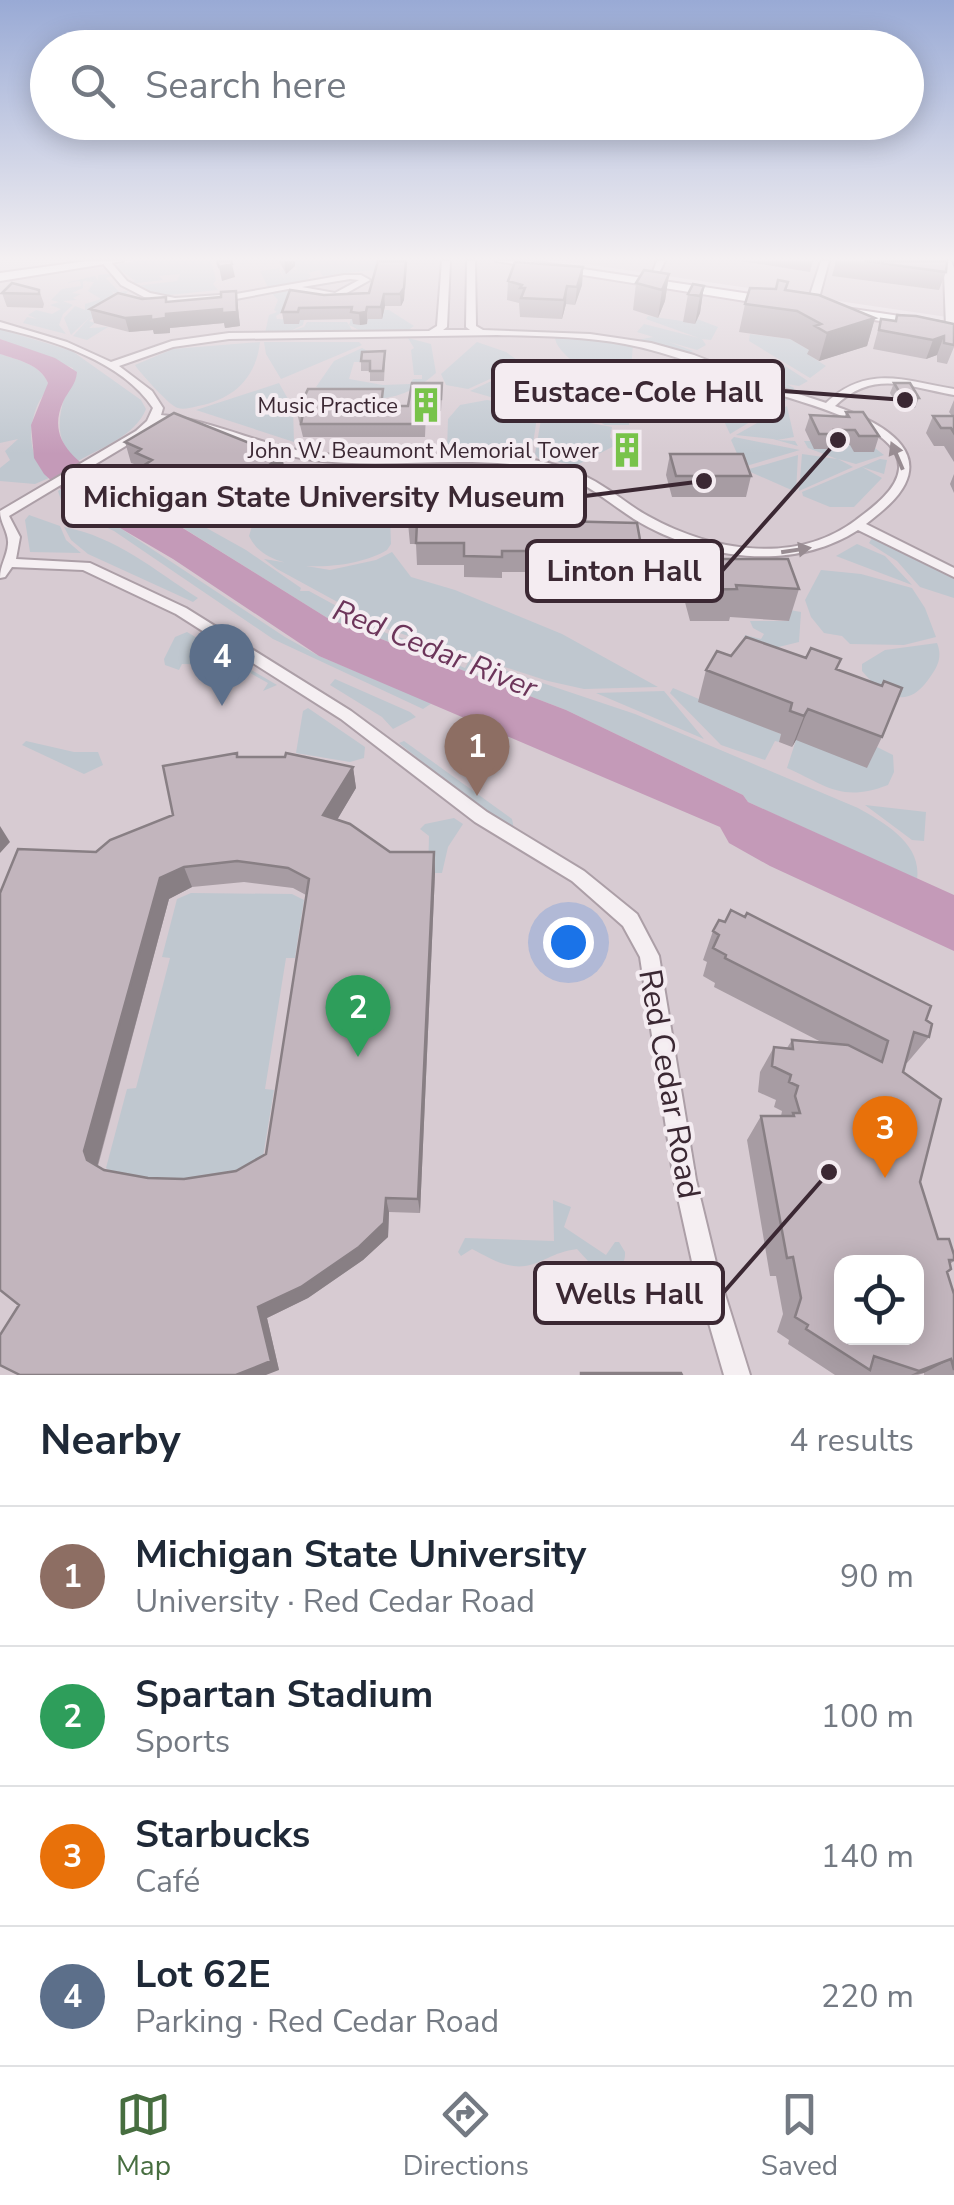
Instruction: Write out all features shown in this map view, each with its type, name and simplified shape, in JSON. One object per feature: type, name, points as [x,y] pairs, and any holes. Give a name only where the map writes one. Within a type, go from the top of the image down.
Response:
[{"type":"street","points":[[1,325],[53,340],[110,366],[153,398],[158,408],[155,418],[140,433],[1,514],[10,524],[15,541],[4,568]]},
{"type":"street","points":[[430,334],[442,325]]},
{"type":"street","points":[[472,325],[484,334]]},
{"type":"street","points":[[110,366],[161,347],[200,340],[430,334],[604,338],[649,345],[708,363],[774,391],[829,406],[878,430],[896,447],[904,465],[901,482],[858,525],[803,550],[739,550],[662,527],[590,482],[558,468],[509,462],[310,456],[268,447],[188,420],[155,418]]},
{"type":"street","points":[[829,406],[844,390],[867,380],[892,380],[954,392]]},
{"type":"street","points":[[858,525],[951,571]]},
{"type":"street","name":"Red Cedar Road","points":[[4,568],[85,566],[181,612],[330,704],[480,817],[578,876],[630,920],[649,956],[685,1180],[707,1275],[737,1375]]},
{"type":"shaded area","points":[[0,325],[921,325],[954,330],[954,1375],[0,1375]]},
{"type":"shaded area","points":[[31,325],[59,325],[66,334]]},
{"type":"shaded area","points":[[67,325],[81,325],[71,335]]},
{"type":"shaded area","points":[[83,325],[108,327],[87,340],[73,336]]},
{"type":"shaded area","points":[[267,325],[303,325],[290,331],[305,325],[349,325],[352,330],[359,330],[349,325],[413,325],[410,329],[422,332],[265,333]]},
{"type":"shaded area","points":[[649,325],[699,338],[663,325],[718,327],[711,340],[702,339],[706,345],[697,350],[669,342],[693,351],[690,353],[637,340],[653,337],[637,332]]},
{"type":"shaded area","points":[[0,329],[72,351],[141,400],[146,409],[141,418],[117,440],[78,461],[68,451],[60,429],[62,405],[73,368],[0,339]]},
{"type":"shaded area","points":[[750,334],[790,339],[814,353],[809,355],[826,366],[810,378],[749,341]]},
{"type":"shaded area","points":[[555,337],[633,344],[629,394],[573,362],[557,345]]},
{"type":"shaded area","points":[[408,338],[431,344],[436,373],[408,392],[364,399],[316,387],[334,361],[362,348],[373,354],[363,362],[354,362],[349,379],[383,385],[410,384],[413,379],[422,379],[422,375],[414,375],[414,348]]},
{"type":"shaded area","name":"Red Cedar River","points":[[0,339],[55,358],[77,372],[63,402],[58,426],[65,446],[99,476],[329,619],[566,710],[743,795],[748,802],[954,895],[954,951],[770,866],[729,843],[720,827],[319,656],[173,559],[74,501],[44,474],[34,458],[31,425],[48,383],[34,367],[0,354]]},
{"type":"shaded area","points":[[260,342],[253,367],[240,386],[221,399],[188,408],[170,403],[135,365],[173,349]]},
{"type":"shaded area","points":[[264,342],[362,345],[281,379],[266,354]]},
{"type":"shaded area","points":[[477,342],[506,352],[523,364],[468,389],[446,385],[441,374]]},
{"type":"shaded area","points":[[0,354],[34,367],[48,383],[34,415],[31,434],[37,462],[49,478],[35,484],[0,481],[0,468],[10,460],[5,451],[18,439],[0,443]]},
{"type":"shaded area","points":[[686,357],[725,373],[716,379],[709,396],[669,414],[634,396],[635,377],[669,368]]},
{"type":"shaded area","points":[[779,362],[808,381],[799,386],[787,384],[794,388],[793,393],[736,371],[749,369],[784,384],[750,367]]},
{"type":"shaded area","points":[[538,364],[628,397],[629,425],[605,425],[596,420],[543,379]]},
{"type":"shaded area","points":[[524,366],[533,374],[536,395],[530,456],[458,455],[447,450],[448,419],[460,405],[487,400],[521,406],[470,391]]},
{"type":"shaded area","points":[[728,374],[790,398],[730,434],[713,397],[722,383],[730,382],[724,379]]},
{"type":"shaded area","points":[[279,383],[293,408],[294,442],[196,410]]},
{"type":"shaded area","points":[[787,406],[794,437],[777,440],[795,441],[798,446],[736,435]]},
{"type":"shaded area","points":[[542,414],[612,427],[610,437],[616,445],[577,465],[539,459],[535,454]]},
{"type":"shaded area","points":[[734,437],[800,450],[743,467],[731,440]]},
{"type":"shaded area","points":[[804,441],[811,441],[815,449],[830,449],[832,444],[855,445],[854,452],[873,451],[871,445],[884,455],[856,464],[838,459],[853,467],[799,491],[802,454],[837,459],[808,448]]},
{"type":"shaded area","points":[[798,455],[796,492],[746,470]]},
{"type":"shaded area","points":[[880,459],[887,460],[884,474],[862,467],[882,478],[854,507],[830,507],[803,496],[802,492]]},
{"type":"shaded area","points":[[106,464],[135,488],[246,550],[300,591],[309,591],[386,633],[461,657],[458,665],[465,668],[470,659],[484,664],[473,672],[477,675],[489,665],[635,714],[858,808],[908,845],[914,855],[917,879],[748,802],[743,795],[566,710],[329,619],[92,471]]},
{"type":"shaded area","points":[[361,465],[481,466],[487,472],[467,474],[470,482],[490,475],[486,479],[494,485],[478,499],[401,512],[389,510],[337,478]]},
{"type":"shaded area","points":[[311,469],[390,516],[391,544],[387,550],[355,562],[313,566],[274,559],[259,549],[249,536],[255,516],[266,505],[274,505],[270,502]]},
{"type":"shaded area","points":[[61,489],[285,637],[319,656],[432,703],[423,709],[273,639],[114,531],[71,511],[62,503],[58,491]]},
{"type":"shaded area","points":[[29,515],[60,526],[66,540],[81,553],[30,552],[25,520]]},
{"type":"shaded area","points":[[64,527],[118,546],[198,598],[193,602],[88,554],[71,540]]},
{"type":"shaded area","points":[[872,538],[954,578],[954,598],[920,587],[897,561],[869,543]]},
{"type":"shaded area","points":[[857,544],[885,556],[912,585],[836,556]]},
{"type":"shaded area","points":[[392,552],[411,577],[455,590],[562,634],[658,687],[584,689],[387,629],[264,559],[330,570],[376,560]]},
{"type":"shaded area","points":[[821,570],[861,574],[912,588],[936,637],[904,645],[850,644],[842,636],[824,633],[811,617],[805,600]]},
{"type":"shaded area","points":[[784,609],[801,612],[799,642],[749,654],[743,642],[745,635],[761,639],[764,634],[753,628],[750,621],[788,621]]},
{"type":"shaded area","points":[[187,632],[277,685],[263,691],[268,683],[236,665],[182,664],[179,670],[165,665],[175,637]]},
{"type":"shaded area","points":[[937,643],[936,667],[911,695],[886,693],[862,671],[862,664],[885,650]]},
{"type":"shaded area","points":[[335,679],[416,717],[393,729],[382,717],[330,685]]},
{"type":"shaded area","points":[[673,688],[781,734],[779,742],[775,741],[765,760],[721,745],[670,693]]},
{"type":"shaded area","points":[[664,691],[704,739],[596,693]]},
{"type":"shaded area","points":[[308,708],[365,747],[364,758],[350,762],[296,753],[303,711]]},
{"type":"shaded area","points":[[796,740],[875,746],[893,755],[894,772],[888,785],[872,790],[834,790],[787,768]]},
{"type":"shaded area","points":[[26,741],[74,752],[98,752],[103,765],[84,774],[22,745]]},
{"type":"shaded area","points":[[404,741],[512,819],[514,829],[468,799],[399,743]]},
{"type":"shaded area","points":[[865,805],[926,812],[924,841],[912,840]]},
{"type":"shaded area","points":[[454,818],[463,824],[448,847],[442,873],[428,873],[429,836],[420,829],[425,824]]},
{"type":"shaded area","points":[[191,893],[292,894],[304,900],[295,958],[286,958],[265,1089],[274,1090],[261,1169],[244,1179],[120,1177],[106,1168],[127,1089],[136,1088],[170,958],[162,957],[177,899]]},
{"type":"shaded area","points":[[553,1200],[571,1207],[564,1227],[606,1255],[619,1242],[625,1252],[618,1269],[600,1274],[577,1249],[518,1266],[497,1262],[472,1249],[461,1256],[458,1252],[465,1238],[554,1241]]},
{"type":"building","points":[[818,325],[852,325],[827,333]]},
{"type":"building","points":[[880,325],[954,325],[954,345],[944,343],[944,336],[933,340],[879,330]]},
{"type":"building","points":[[385,351],[383,371],[370,371],[370,361],[361,361],[362,352]]},
{"type":"building","points":[[412,383],[442,383],[441,399],[426,399],[424,424],[301,424],[303,413],[297,413],[308,389],[383,389],[381,406],[408,406]]},
{"type":"building","points":[[894,383],[910,383],[919,398],[903,398]]},
{"type":"building","points":[[846,412],[863,412],[879,436],[859,436],[855,430],[819,434],[810,415],[849,417]]},
{"type":"building","points":[[174,413],[282,456],[239,486],[243,488],[234,494],[146,464],[152,460],[136,453],[141,449],[125,442]]},
{"type":"building","points":[[933,416],[954,416],[954,433],[951,428],[941,428]]},
{"type":"building","points":[[670,454],[743,454],[751,476],[676,476]]},
{"type":"building","points":[[498,491],[549,491],[557,521],[637,523],[647,579],[573,581],[568,556],[546,556],[546,551],[502,551],[502,557],[464,556],[464,543],[416,543],[417,523],[408,523],[410,508],[419,508],[420,496],[498,496]]},
{"type":"building","points":[[689,559],[788,559],[799,589],[736,585],[737,589],[696,590]]},
{"type":"building","points":[[746,637],[806,658],[811,648],[841,659],[836,669],[882,686],[884,681],[902,688],[882,737],[808,709],[804,716],[790,711],[792,703],[706,670],[717,651],[731,656]]},
{"type":"building","points":[[237,753],[237,757],[285,757],[286,753],[353,767],[323,815],[350,824],[390,852],[434,852],[418,1199],[386,1198],[384,1223],[359,1247],[301,1287],[258,1307],[271,1361],[236,1375],[20,1375],[0,1365],[0,1335],[19,1305],[0,1290],[0,893],[18,849],[96,852],[110,840],[173,815],[163,766]],"holes":[[[237,861],[288,868],[309,879],[266,1154],[236,1171],[184,1179],[148,1178],[104,1170],[87,1160],[84,1151],[160,878],[184,867]]]},
{"type":"building","points":[[731,910],[745,917],[747,913],[931,1006],[926,1020],[932,1024],[929,1037],[914,1032],[903,1072],[941,1099],[920,1182],[938,1239],[949,1239],[954,1255],[947,1272],[954,1294],[954,1370],[951,1359],[919,1371],[874,1356],[870,1370],[806,1329],[808,1325],[795,1317],[801,1298],[793,1257],[787,1258],[761,1116],[800,1113],[795,1096],[798,1086],[789,1082],[791,1075],[772,1066],[774,1047],[793,1049],[792,1040],[848,1045],[882,1062],[888,1041],[725,958],[713,948],[719,935],[713,931],[719,920],[725,922]]},
{"type":"building","points":[[681,1373],[682,1375],[581,1375]]},
{"type":"place","name":"Eustace-Cole Hall","points":[[905,400]]},
{"type":"place","name":"Music Practice","points":[[426,405]]},
{"type":"place","name":"Linton Hall","points":[[838,440]]},
{"type":"place","name":"John W. Beaumont Memorial Tower","points":[[627,450]]},
{"type":"place","name":"Michigan State University Museum","points":[[704,481]]},
{"type":"place","name":"Lot 62E","points":[[222,706]]},
{"type":"place","name":"Michigan State University","points":[[477,796]]},
{"type":"place","name":"Spartan Stadium","points":[[358,1057]]},
{"type":"place","name":"Wells Hall","points":[[829,1172]]},
{"type":"place","name":"Starbucks","points":[[885,1178]]}]
